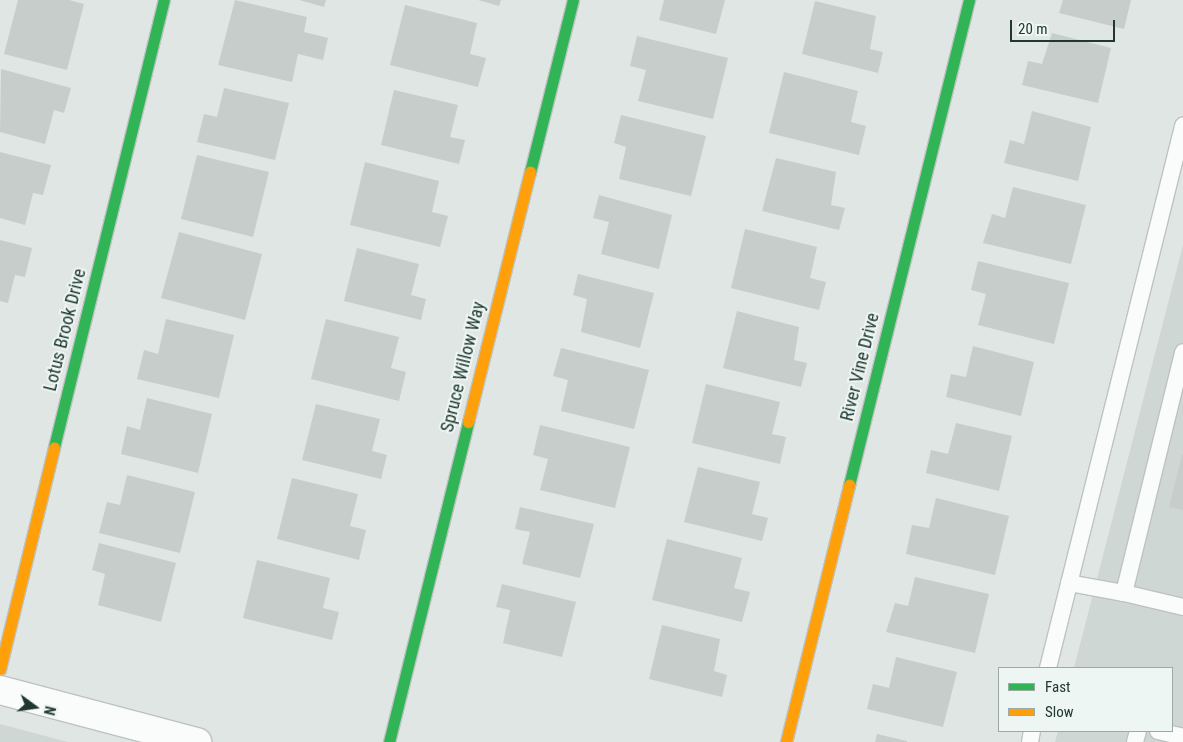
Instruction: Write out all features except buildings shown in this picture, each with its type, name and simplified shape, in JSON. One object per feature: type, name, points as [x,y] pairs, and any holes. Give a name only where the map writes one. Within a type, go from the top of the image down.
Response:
[{"type":"street","name":"Lotus Brook Drive","points":[[0,669],[164,0]]},
{"type":"street","name":"Spruce Willow Way","points":[[389,742],[573,0]]},
{"type":"street","name":"River Vine Drive","points":[[786,742],[968,0]]},
{"type":"street","points":[[0,690],[197,742]]},
{"type":"lane","points":[[1048,667],[1183,126]]},
{"type":"lane","points":[[1124,593],[1183,352]]},
{"type":"lane","points":[[1069,583],[1124,593],[1183,608]]},
{"type":"lane","points":[[1162,732],[1183,737]]},
{"type":"shaded area","points":[[1183,245],[1183,742],[1055,742],[1058,732],[1173,732],[1173,667],[1074,667]]},
{"type":"shaded area","points":[[0,724],[68,742],[0,742]]},
{"type":"traffic: fast","points":[[54,447],[164,0]]},
{"type":"traffic: fast","points":[[530,172],[573,0]]},
{"type":"traffic: fast","points":[[849,485],[969,0]]},
{"type":"traffic: fast","points":[[389,742],[468,422]]},
{"type":"traffic: slow","points":[[468,422],[530,172]]},
{"type":"traffic: slow","points":[[0,669],[54,447]]},
{"type":"traffic: slow","points":[[786,742],[849,485]]}]
